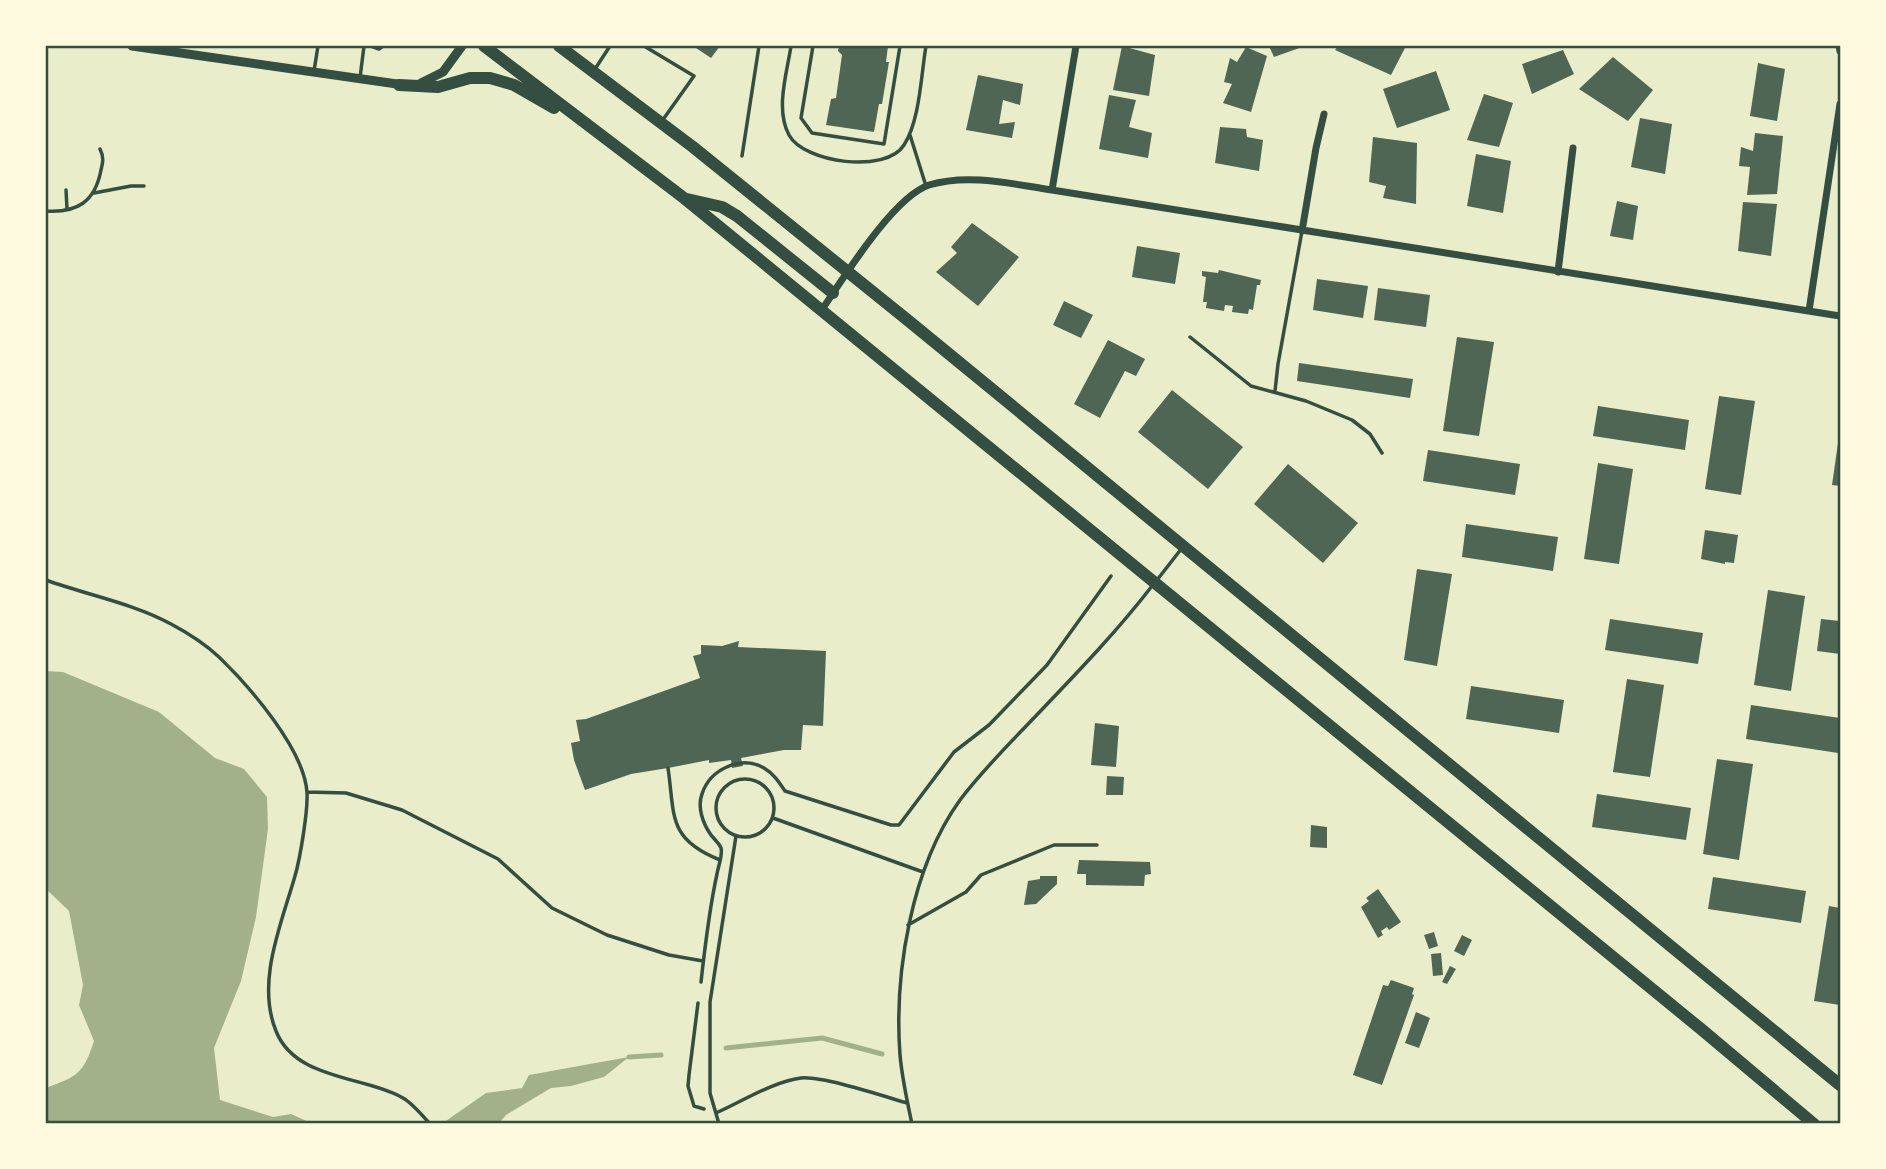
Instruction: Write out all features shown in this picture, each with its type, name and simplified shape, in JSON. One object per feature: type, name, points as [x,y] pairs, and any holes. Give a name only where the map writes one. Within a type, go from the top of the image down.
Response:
[{"type":"main road","points":[[484,46],[684,198],[1814,1124]]},
{"type":"main road","points":[[559,46],[661,122],[848,272],[1840,1085]]},
{"type":"main road","points":[[398,85],[438,87],[481,78],[501,80],[533,95],[624,151]]},
{"type":"main road","points":[[684,198],[722,207],[737,216],[834,293]]},
{"type":"street","points":[[132,46],[398,85],[418,84],[436,77],[462,46]]},
{"type":"street","points":[[1052,190],[1076,46]]},
{"type":"street","points":[[1839,46],[1840,51]]},
{"type":"street","points":[[1809,311],[1840,104]]},
{"type":"street","points":[[1302,231],[1315,148],[1324,114]]},
{"type":"street","points":[[1558,272],[1573,148]]},
{"type":"street","points":[[821,311],[896,210],[926,186],[962,179],[1052,190],[1840,316]]},
{"type":"lane","points":[[314,73],[318,46]]},
{"type":"lane","points":[[360,80],[365,46]]},
{"type":"lane","points":[[371,46],[379,49],[383,46]]},
{"type":"lane","points":[[594,70],[610,46]]},
{"type":"lane","points":[[644,46],[694,76],[661,122]]},
{"type":"lane","points":[[791,46],[782,113],[788,134],[796,145],[805,151],[858,162],[876,162],[897,153],[909,133],[926,46]]},
{"type":"lane","points":[[909,133],[926,186]]},
{"type":"lane","points":[[1275,391],[1302,231]]},
{"type":"lane","points":[[1190,337],[1251,386],[1327,408],[1352,420],[1370,434],[1382,453]]},
{"type":"lane","points":[[912,1124],[900,1054],[901,990],[908,925],[922,872],[949,817],[974,782],[1103,646],[1184,546]]},
{"type":"lane","points":[[751,779],[768,789],[773,798],[772,817],[758,834],[736,836],[720,824],[716,815],[718,795],[731,781],[751,779]]},
{"type":"lane","points":[[772,817],[922,872]]},
{"type":"lane","points":[[719,1124],[710,1093],[709,1034],[715,964],[736,836]]},
{"type":"lane","points":[[908,925],[966,892],[981,875],[1054,845],[1097,845]]},
{"type":"lane","points":[[716,1113],[783,1082],[804,1078],[908,1103]]},
{"type":"path","points":[[742,156],[759,46]]},
{"type":"path","points":[[813,46],[801,118],[812,133],[884,144],[900,46]]},
{"type":"path","points":[[46,211],[80,206],[94,193],[104,156],[100,149]]},
{"type":"path","points":[[94,193],[144,186]]},
{"type":"path","points":[[66,190],[67,209]]},
{"type":"path","points":[[700,988],[710,905],[720,860],[720,847],[704,824],[700,805],[702,793],[713,776],[741,762],[762,767],[776,776],[785,791],[891,825],[899,825],[954,752],[989,725],[1048,665],[1111,576]]},
{"type":"path","points":[[46,580],[143,611],[196,638],[218,656],[278,726],[290,746],[307,792],[298,866],[269,976],[267,998],[276,1033],[290,1051],[314,1068],[385,1089],[406,1099],[430,1124]]},
{"type":"path","points":[[668,768],[673,816],[678,831],[688,842],[720,860]]},
{"type":"path","points":[[307,792],[346,793],[402,810],[498,859],[552,908],[607,935],[669,955],[715,964]]},
{"type":"path","points":[[698,1002],[688,1086],[694,1106],[716,1113]]},
{"type":"shaded area","points":[[46,671],[63,672],[159,712],[215,758],[244,769],[267,797],[268,829],[256,917],[241,981],[214,1048],[220,1100],[273,1117],[291,1114],[311,1123],[46,1123],[46,1088],[78,1073],[94,1041],[79,1005],[83,985],[69,911],[46,889]]},
{"type":"shaded area","points":[[629,1057],[604,1077],[571,1086],[551,1088],[506,1115],[499,1123],[443,1123],[486,1093],[522,1088],[529,1075]]},
{"type":"building","points":[[693,46],[720,46],[711,58]]},
{"type":"building","points":[[839,46],[888,46],[886,62],[889,62],[874,132],[826,125],[831,99],[836,98],[842,55],[838,51]]},
{"type":"building","points":[[1122,46],[1155,55],[1149,96],[1113,90]]},
{"type":"building","points":[[1269,46],[1305,46],[1274,57]]},
{"type":"building","points":[[1338,46],[1406,46],[1391,75],[1335,50]]},
{"type":"building","points":[[1246,47],[1267,56],[1251,112],[1223,103],[1232,84],[1224,82],[1230,58],[1237,62]]},
{"type":"building","points":[[1563,50],[1574,74],[1532,94],[1522,64]]},
{"type":"building","points":[[1613,57],[1653,90],[1628,121],[1579,89]]},
{"type":"building","points":[[1758,63],[1785,69],[1777,121],[1750,116]]},
{"type":"building","points":[[1436,71],[1450,110],[1397,128],[1383,89]]},
{"type":"building","points":[[978,75],[1023,84],[1020,105],[1003,100],[999,124],[1015,122],[1012,138],[966,130]]},
{"type":"building","points":[[1484,94],[1513,103],[1499,147],[1467,140]]},
{"type":"building","points":[[1109,95],[1136,100],[1129,127],[1152,133],[1148,158],[1099,149]]},
{"type":"building","points":[[1640,118],[1672,124],[1665,174],[1631,167]]},
{"type":"building","points":[[1220,127],[1246,129],[1247,137],[1263,140],[1259,171],[1215,163]]},
{"type":"building","points":[[1755,133],[1783,136],[1777,194],[1747,195],[1750,167],[1739,166],[1741,147],[1753,151]]},
{"type":"building","points":[[1373,137],[1417,143],[1416,204],[1383,198],[1386,186],[1369,182]]},
{"type":"building","points":[[1476,154],[1511,161],[1503,213],[1467,206]]},
{"type":"building","points":[[1617,201],[1638,206],[1633,240],[1610,236]]},
{"type":"building","points":[[1743,202],[1777,204],[1771,256],[1738,251]]},
{"type":"building","points":[[972,223],[1019,257],[978,306],[936,272],[957,253],[951,247]]},
{"type":"building","points":[[1137,246],[1180,253],[1175,284],[1132,277]]},
{"type":"building","points":[[1219,270],[1261,280],[1260,285],[1257,285],[1253,310],[1249,309],[1248,314],[1232,312],[1233,306],[1225,305],[1224,311],[1206,308],[1207,302],[1203,302],[1206,277],[1202,276],[1202,271],[1218,273]]},
{"type":"building","points":[[1317,279],[1368,286],[1363,318],[1313,310]]},
{"type":"building","points":[[1378,288],[1430,295],[1426,327],[1374,320]]},
{"type":"building","points":[[1064,301],[1093,315],[1081,338],[1053,325]]},
{"type":"building","points":[[1457,337],[1494,342],[1479,436],[1443,431]]},
{"type":"building","points":[[1108,340],[1145,359],[1136,376],[1125,371],[1100,418],[1074,404]]},
{"type":"building","points":[[1299,363],[1413,379],[1410,398],[1297,381]]},
{"type":"building","points":[[1172,390],[1243,447],[1208,489],[1138,432]]},
{"type":"building","points":[[1719,396],[1755,401],[1741,495],[1705,489]]},
{"type":"building","points":[[1598,406],[1689,420],[1685,450],[1593,436]]},
{"type":"building","points":[[1840,436],[1840,486],[1832,485]]},
{"type":"building","points":[[1428,450],[1520,464],[1515,495],[1423,481]]},
{"type":"building","points":[[1598,463],[1633,469],[1619,564],[1584,559]]},
{"type":"building","points":[[1288,464],[1358,523],[1323,563],[1254,504]]},
{"type":"building","points":[[1466,524],[1558,537],[1553,571],[1462,557]]},
{"type":"building","points":[[1705,530],[1738,535],[1734,563],[1701,559]]},
{"type":"building","points":[[1417,569],[1452,574],[1437,666],[1404,660]]},
{"type":"building","points":[[1768,590],[1805,596],[1791,691],[1754,685]]},
{"type":"building","points":[[1610,619],[1703,633],[1698,664],[1605,650]]},
{"type":"building","points":[[1821,619],[1840,621],[1840,654],[1817,651]]},
{"type":"building","points":[[739,641],[738,647],[826,651],[823,726],[803,725],[801,750],[784,750],[741,758],[743,766],[732,768],[731,760],[709,763],[709,760],[631,774],[585,790],[571,743],[580,741],[576,720],[586,719],[700,678],[693,656],[701,654],[701,645],[722,646]]},
{"type":"building","points":[[1627,679],[1664,685],[1650,777],[1613,772]]},
{"type":"building","points":[[1471,686],[1564,700],[1559,733],[1466,719]]},
{"type":"building","points":[[1751,705],[1840,718],[1838,753],[1746,739]]},
{"type":"building","points":[[1095,723],[1119,726],[1116,767],[1091,765]]},
{"type":"building","points":[[1717,759],[1753,764],[1739,860],[1703,854]]},
{"type":"building","points":[[1107,776],[1124,777],[1123,795],[1106,795]]},
{"type":"building","points":[[1597,794],[1691,808],[1686,840],[1592,827]]},
{"type":"building","points":[[1311,825],[1327,827],[1327,848],[1310,847]]},
{"type":"building","points":[[1079,860],[1150,862],[1151,874],[1145,875],[1144,886],[1086,885],[1086,874],[1077,874]]},
{"type":"building","points":[[1040,876],[1057,876],[1057,884],[1036,904],[1024,905],[1028,881],[1040,879]]},
{"type":"building","points":[[1713,877],[1806,891],[1801,923],[1708,909]]},
{"type":"building","points":[[1378,889],[1401,922],[1389,930],[1387,927],[1381,931],[1383,935],[1378,938],[1361,907],[1369,901],[1366,898]]},
{"type":"building","points":[[1829,906],[1840,908],[1840,1005],[1814,1001]]},
{"type":"building","points":[[1434,932],[1438,946],[1429,949],[1424,935]]},
{"type":"building","points":[[1462,935],[1472,940],[1464,956],[1454,951]]},
{"type":"building","points":[[1441,953],[1443,975],[1433,976],[1431,954]]},
{"type":"building","points":[[1450,966],[1456,969],[1447,984],[1442,982]]},
{"type":"building","points":[[1391,980],[1414,988],[1414,995],[1382,1085],[1353,1075],[1383,985],[1388,986]]},
{"type":"building","points":[[1416,1012],[1430,1018],[1419,1048],[1405,1043]]},
{"type":"waterway","points":[[726,1048],[822,1038],[882,1054]]},
{"type":"waterway","points":[[629,1057],[661,1055]]}]
